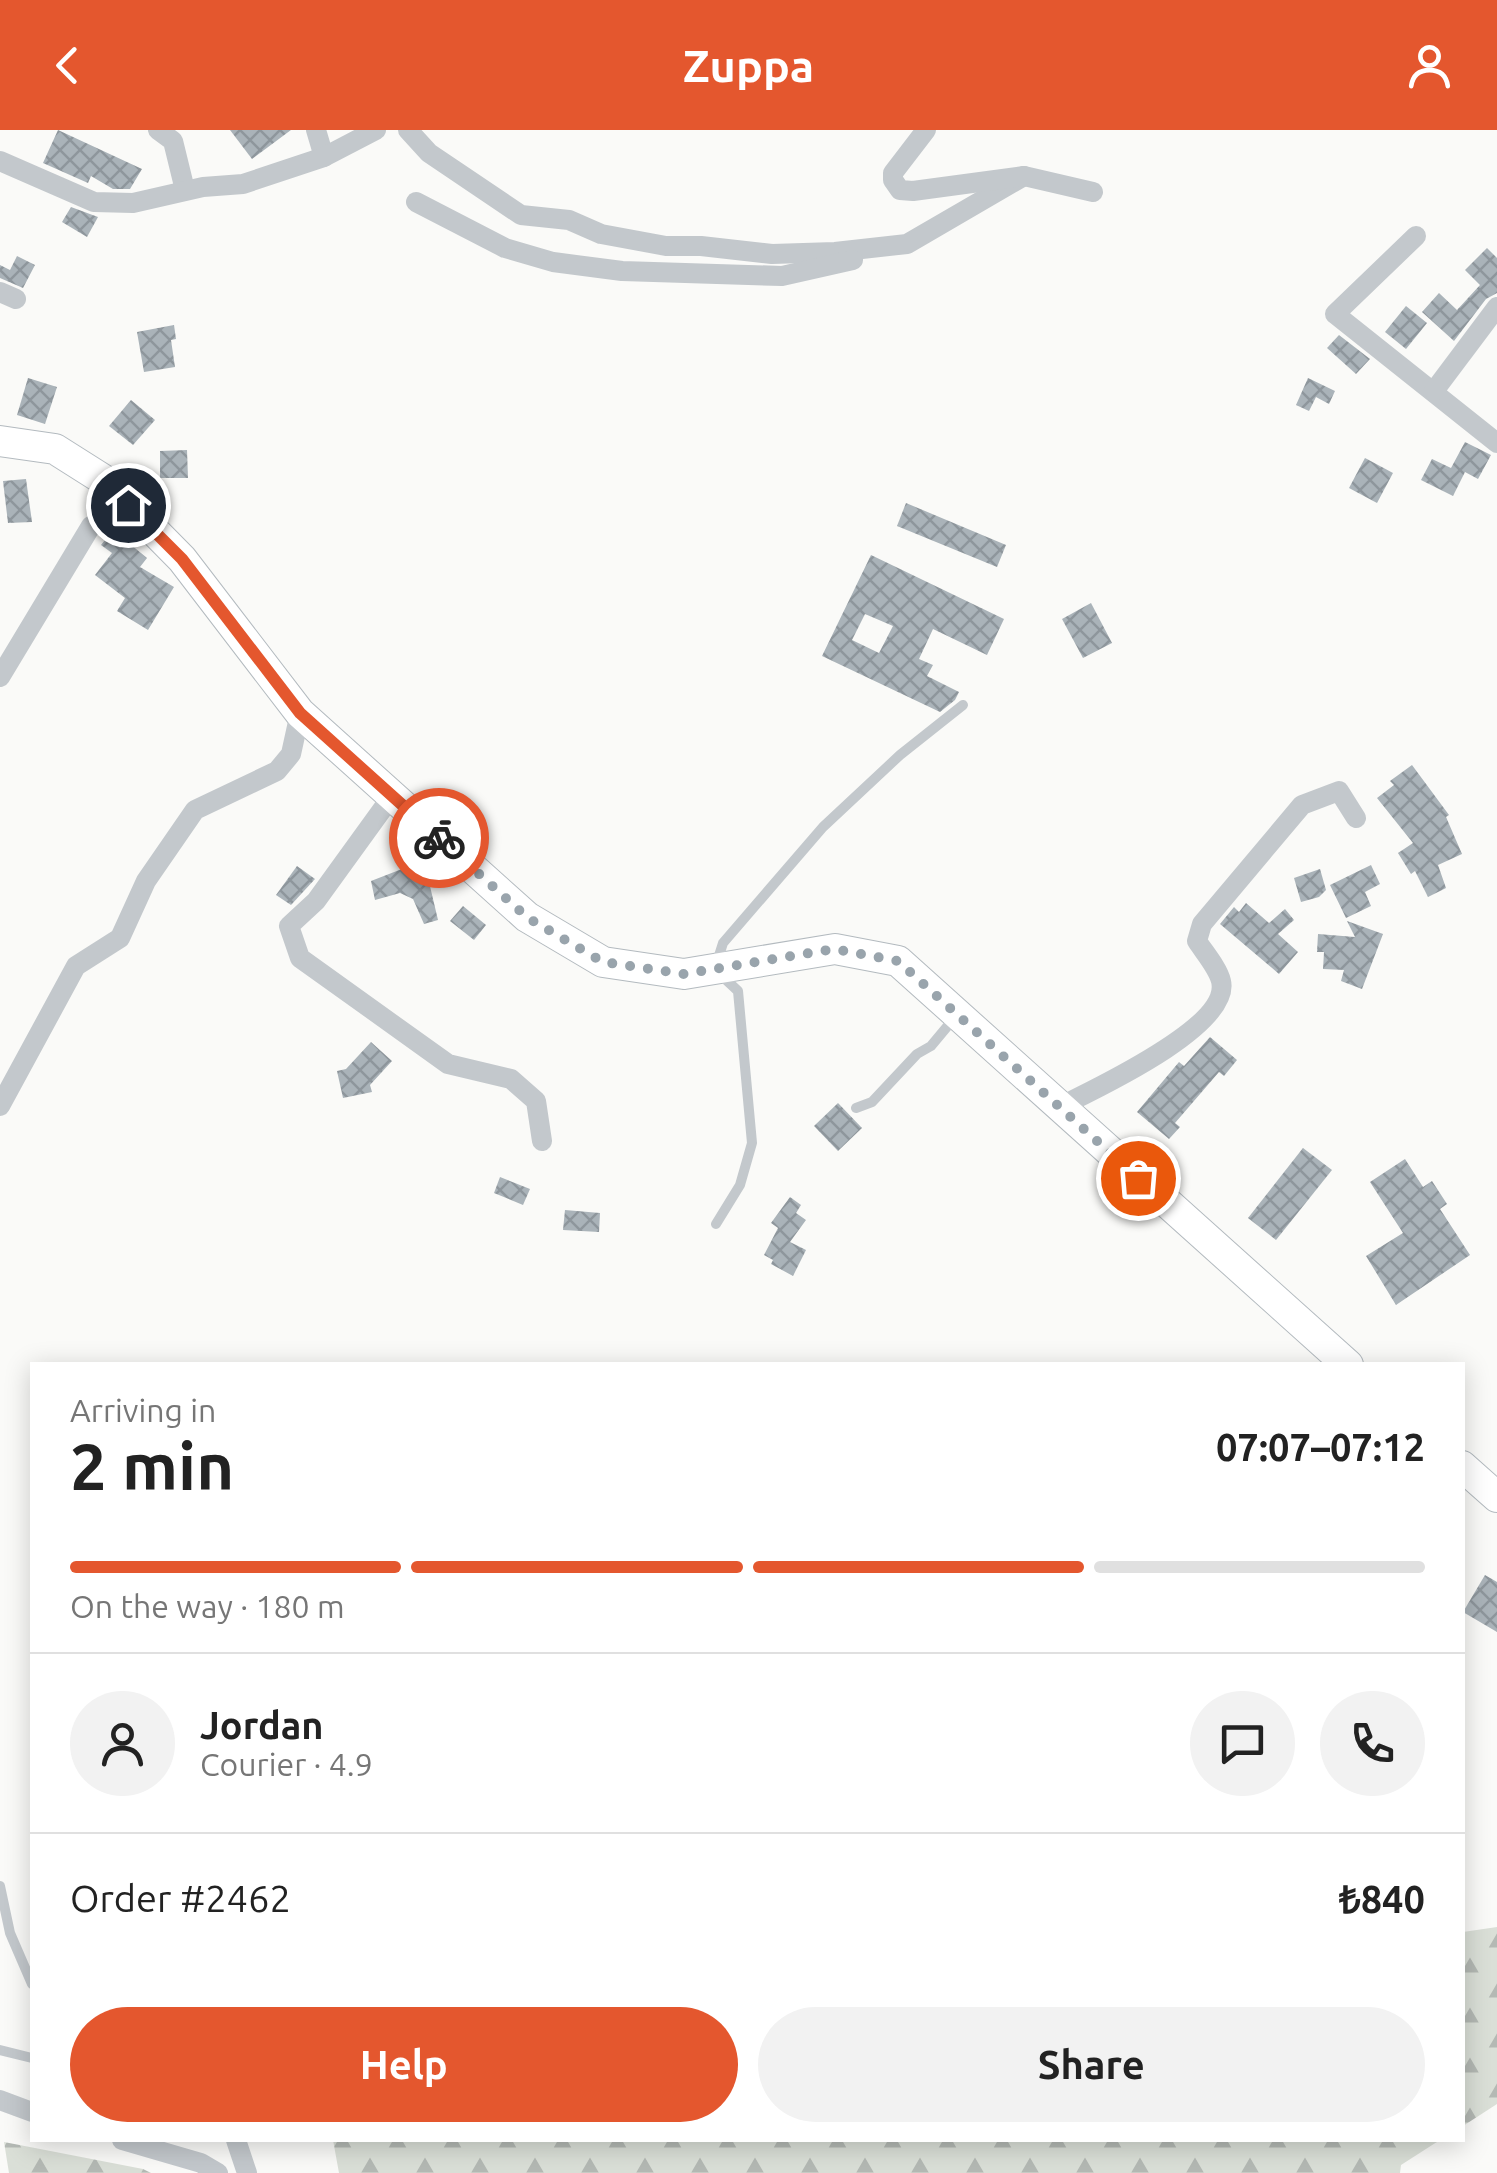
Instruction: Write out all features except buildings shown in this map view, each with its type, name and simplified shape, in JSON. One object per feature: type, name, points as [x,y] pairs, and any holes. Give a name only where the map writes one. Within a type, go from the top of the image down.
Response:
[{"type":"street","points":[[158,130],[173,141],[185,190]]},
{"type":"street","points":[[316,130],[324,157]]},
{"type":"street","points":[[0,161],[94,202],[133,203],[185,190],[243,184],[324,157],[376,130]]},
{"type":"street","points":[[408,130],[428,153],[510,210],[534,218],[569,220],[601,234],[666,246],[772,254],[907,244]]},
{"type":"street","points":[[926,130],[892,173],[900,190],[1024,176],[1093,192]]},
{"type":"street","points":[[416,202],[505,248],[553,262],[622,272],[782,276],[907,244],[1024,176]]},
{"type":"street","points":[[1416,236],[1335,314],[1496,440]]},
{"type":"street","points":[[1434,391],[1497,307]]},
{"type":"street","points":[[0,441],[55,450],[104,480],[182,559],[300,713],[528,918],[603,962],[684,974],[834,949],[898,961],[1345,1362]]},
{"type":"street","points":[[0,678],[91,526],[128,505]]},
{"type":"street","points":[[0,1106],[76,966],[120,938],[146,880],[195,810],[277,770],[291,754],[300,713]]},
{"type":"street","points":[[1059,1106],[1141,1066],[1219,1003],[1222,982],[1197,941],[1202,924],[1302,806],[1339,791],[1356,818]]},
{"type":"street","points":[[392,796],[316,901],[289,926],[300,958],[448,1064],[510,1080],[536,1101],[542,1141]]},
{"type":"street","points":[[1465,1469],[1497,1497]]},
{"type":"street","points":[[0,2100],[30,2111]]},
{"type":"street","points":[[129,2142],[201,2163],[218,2173]]},
{"type":"street","points":[[237,2142],[247,2173]]},
{"type":"lane","points":[[716,1224],[740,1185],[752,1144],[738,991],[715,969],[723,943],[824,827],[900,755],[963,705]]},
{"type":"lane","points":[[856,1108],[872,1102],[917,1054],[931,1046],[957,1014]]},
{"type":"lane","points":[[0,1886],[10,1933],[30,1979]]},
{"type":"lane","points":[[0,2050],[30,2058]]},
{"type":"green space","points":[[1497,1927],[1497,2104],[1465,2125],[1465,1932]]},
{"type":"green space","points":[[4,2142],[143,2169],[151,2173],[9,2173]]},
{"type":"green space","points":[[333,2142],[1437,2142],[1401,2165],[1400,2173],[339,2173]]},
{"type":"way so far","points":[[439,838],[528,918],[603,962],[684,974],[834,949],[898,961],[1138,1178]]},
{"type":"route","points":[[128,505],[182,559],[300,713],[439,838]]}]
